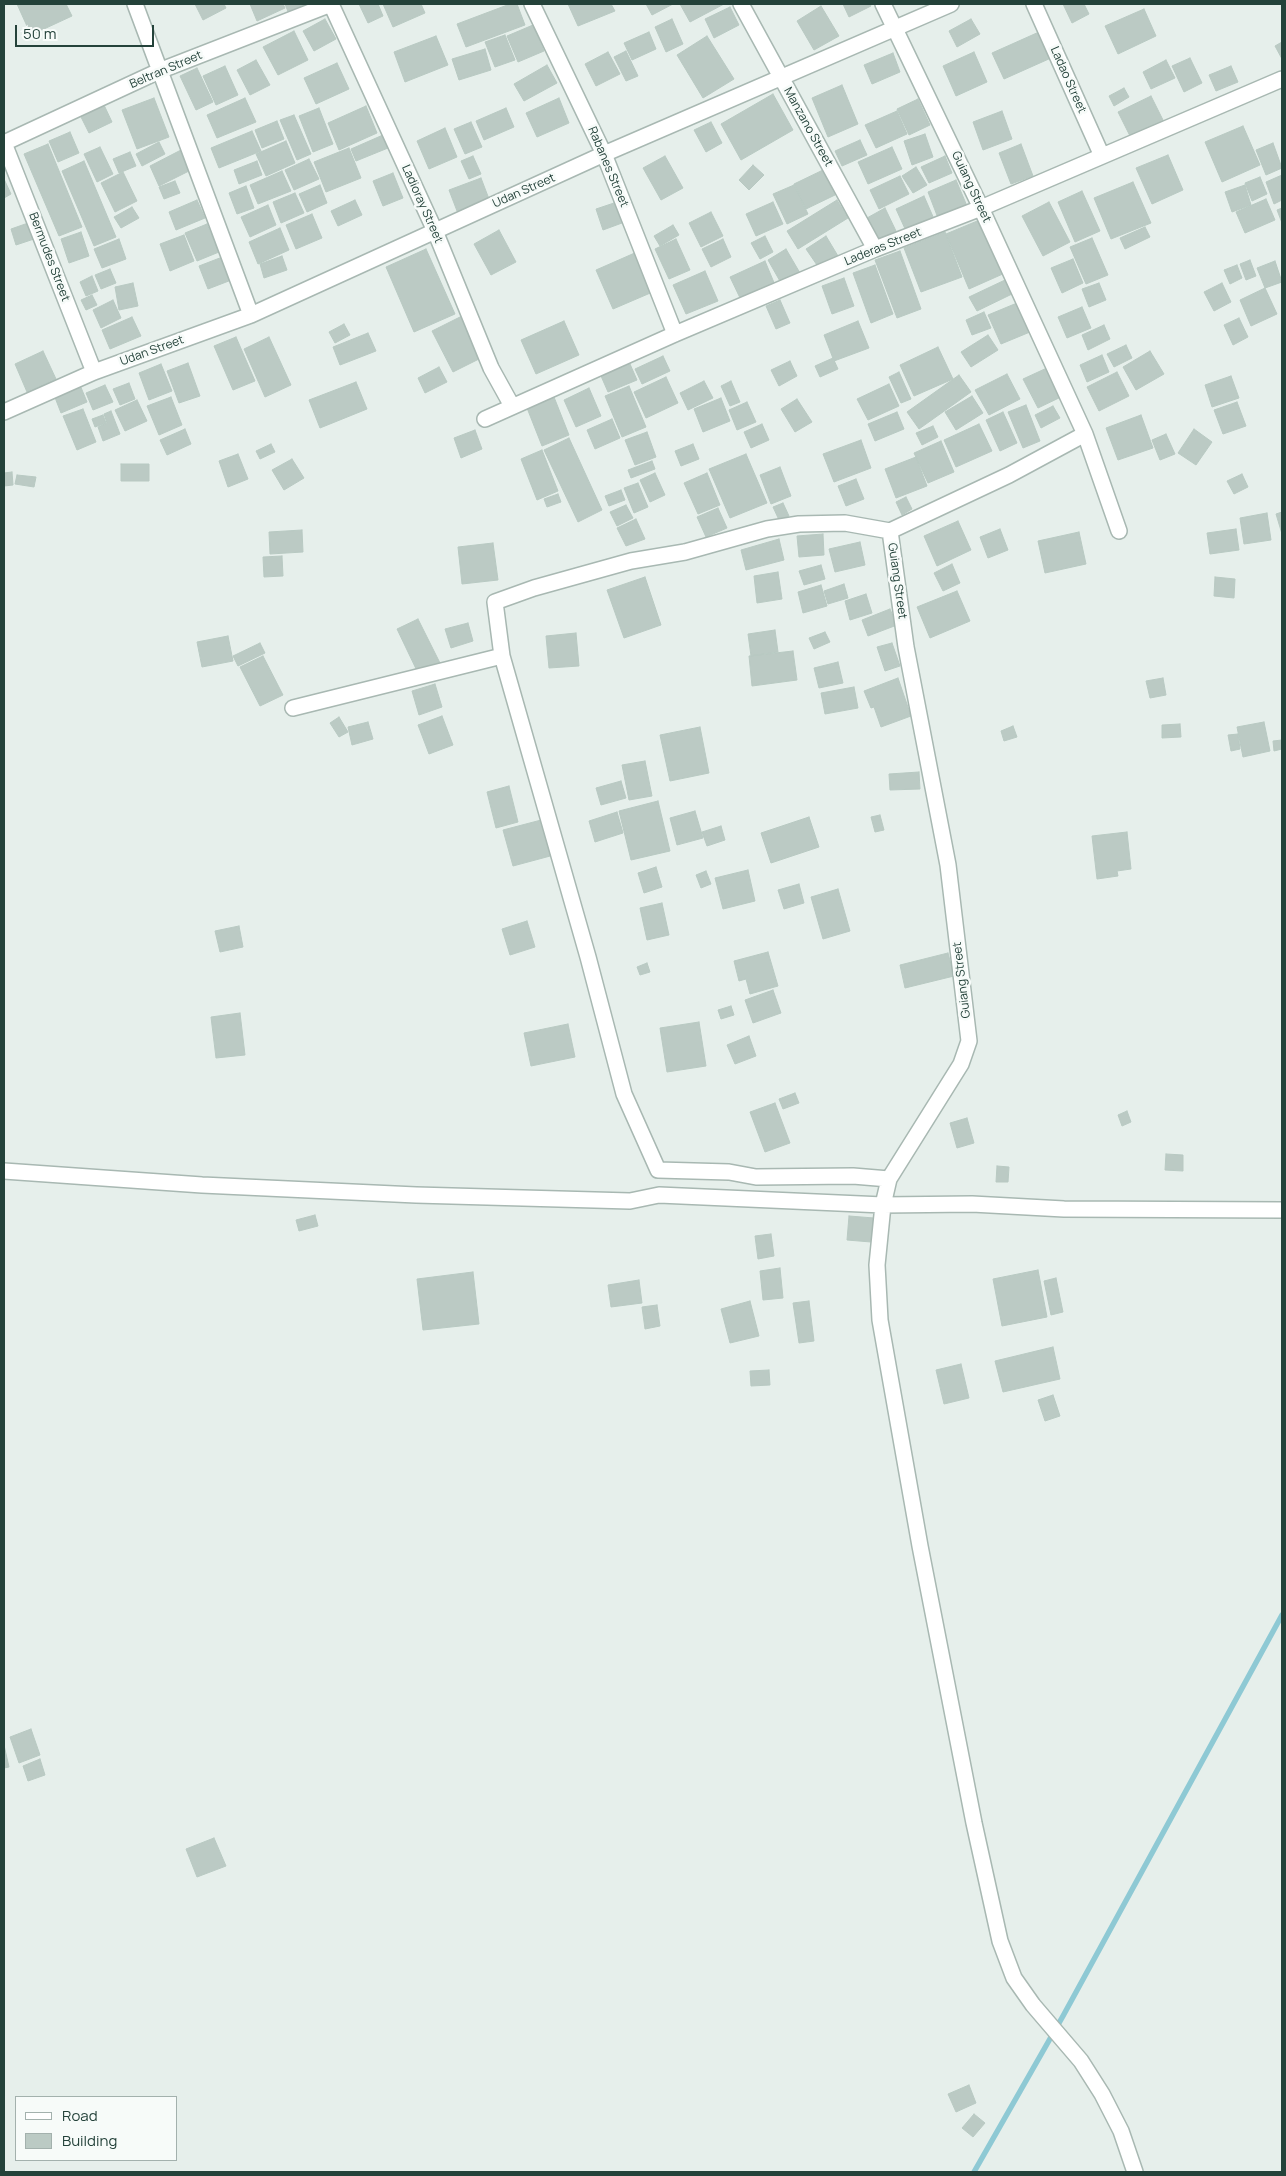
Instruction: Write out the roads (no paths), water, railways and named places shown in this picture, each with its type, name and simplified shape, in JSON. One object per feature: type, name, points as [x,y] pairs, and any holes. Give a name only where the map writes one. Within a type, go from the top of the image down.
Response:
[{"type":"street","points":[[135,4],[251,315]]},
{"type":"street","name":"Beltran Street","points":[[4,142],[160,71],[331,4]]},
{"type":"street","name":"Ladioray Street","points":[[331,4],[435,231],[491,368],[512,406]]},
{"type":"street","name":"Rabanes Street","points":[[532,4],[604,154],[675,334]]},
{"type":"street","name":"Manzano Street","points":[[741,4],[875,249]]},
{"type":"street","name":"Guiang Street","points":[[883,4],[981,208],[1085,434],[1009,475],[890,531],[906,647],[948,865],[969,1041],[960,1064],[889,1179],[883,1205],[877,1265],[880,1320],[925,1574],[974,1823],[1000,1941],[1014,1978],[1033,2005],[1081,2061],[1102,2094],[1121,2131],[1135,2172]]},
{"type":"street","name":"Udan Street","points":[[4,412],[94,372],[251,315],[604,154],[951,4]]},
{"type":"street","name":"Ladao Street","points":[[1034,4],[1102,156]]},
{"type":"street","name":"Laderas Street","points":[[485,419],[675,334],[875,249],[981,208],[1282,79]]},
{"type":"street","name":"Bermudes Street","points":[[4,142],[94,372]]},
{"type":"street","points":[[1085,434],[1119,531]]},
{"type":"street","points":[[659,1195],[658,1170],[624,1094],[588,957],[502,656],[494,602],[534,588],[631,561],[685,552],[767,529],[799,524],[845,523],[890,531]]},
{"type":"street","points":[[293,708],[502,656]]},
{"type":"street","points":[[658,1170],[729,1172],[756,1177],[853,1176],[889,1179]]},
{"type":"street","points":[[4,1171],[416,1195],[630,1201],[659,1195],[883,1205],[972,1204],[1064,1209],[1282,1210]]},
{"type":"waterway","points":[[974,2172],[1063,2016],[1282,1615]]}]
